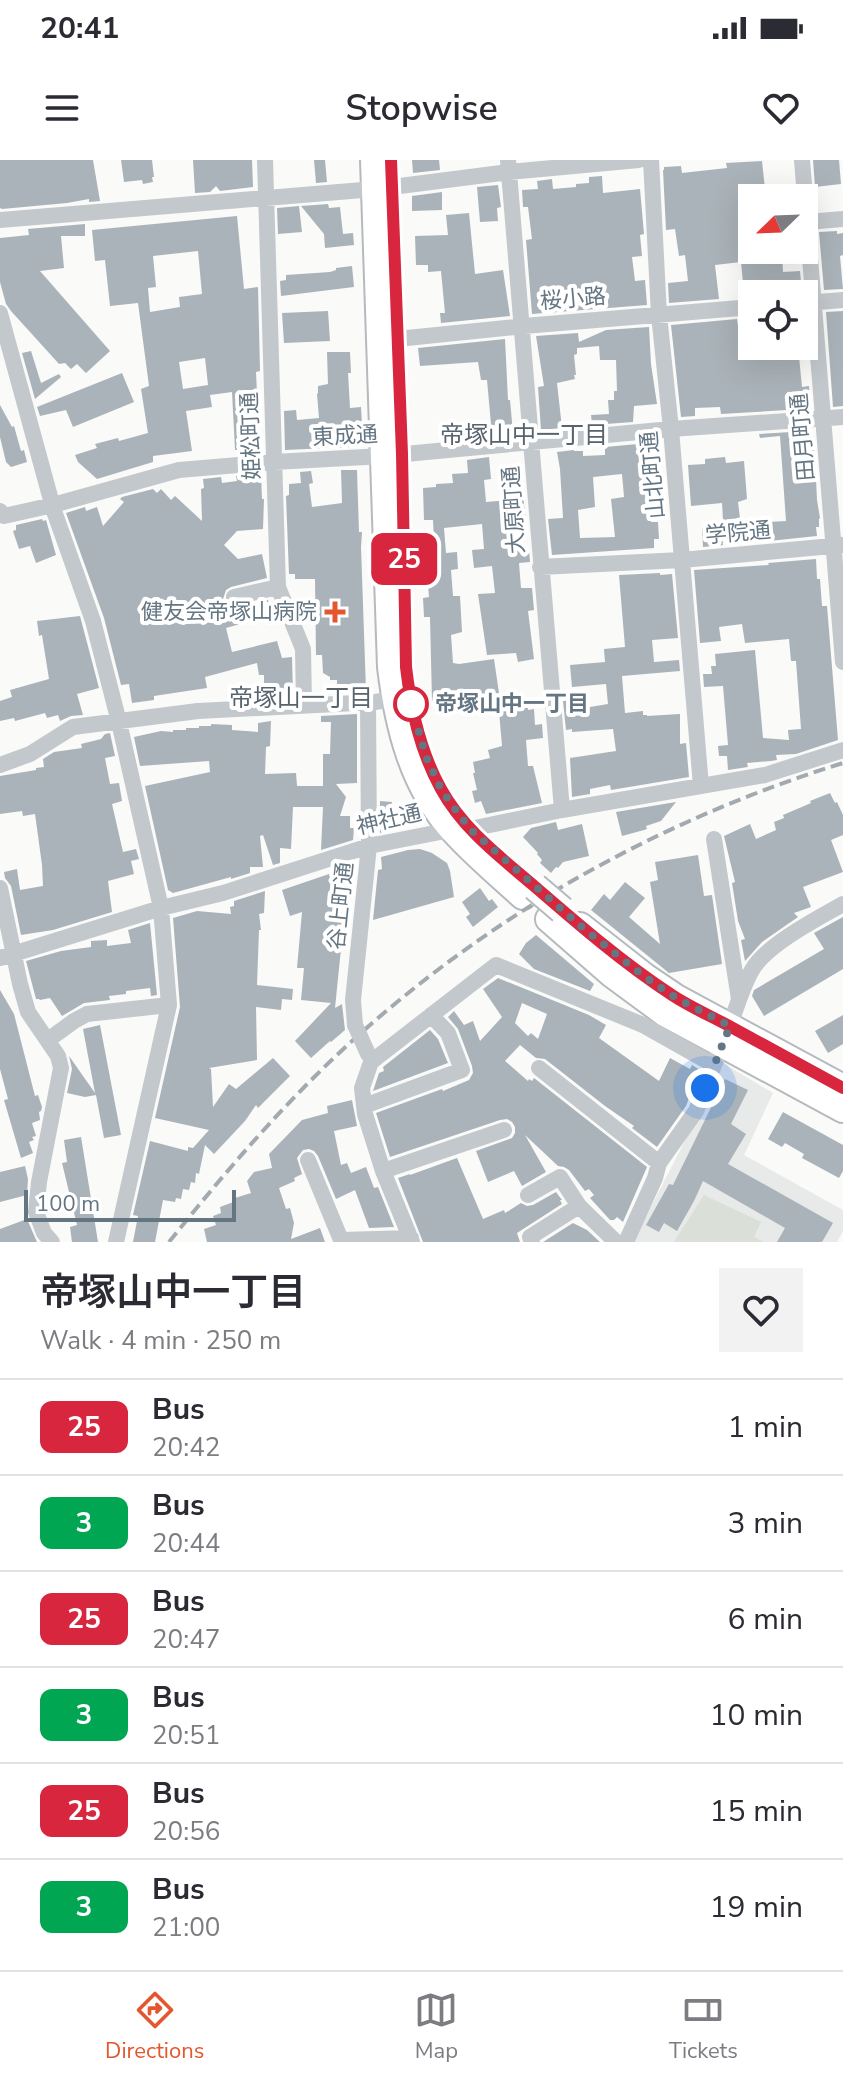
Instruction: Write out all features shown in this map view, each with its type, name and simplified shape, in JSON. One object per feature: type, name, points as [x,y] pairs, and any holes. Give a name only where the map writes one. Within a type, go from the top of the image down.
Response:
[{"type":"main road","points":[[374,160],[384,188],[397,339],[391,667],[395,699],[411,758],[433,804],[556,914],[676,998],[722,1045],[843,1109]]},
{"type":"main road","points":[[391,160],[384,188],[393,455],[409,696],[426,757],[461,830]]},
{"type":"main road","points":[[722,1045],[843,1088]]},
{"type":"street","name":"姫松町通","points":[[265,160],[278,587],[303,649],[304,705]]},
{"type":"street","points":[[0,220],[384,188],[509,166],[639,160]]},
{"type":"street","name":"山北町通","points":[[651,160],[659,315],[701,786]]},
{"type":"street","name":"田月町通","points":[[802,160],[804,184]]},
{"type":"street","name":"大原町通","points":[[509,166],[562,810]]},
{"type":"street","points":[[818,221],[843,219]]},
{"type":"street","points":[[818,302],[843,300]]},
{"type":"street","name":"桜小路","points":[[397,339],[738,308]]},
{"type":"street","points":[[0,313],[53,505],[93,621],[161,908],[169,1005],[116,1242]]},
{"type":"street","name":"田月町通","points":[[816,360],[839,546],[843,662]]},
{"type":"street","name":"東成通","points":[[1,515],[53,505],[179,470],[843,417]]},
{"type":"street","name":"学院通","points":[[540,567],[682,560],[839,546]]},
{"type":"street","points":[[234,597],[278,587]]},
{"type":"street","points":[[0,765],[30,754],[73,727],[198,711],[395,699]]},
{"type":"street","name":"谷上町通","points":[[368,702],[369,846],[353,1000],[355,1025],[369,1058]]},
{"type":"street","name":"神社通","points":[[7,956],[161,908],[223,893],[369,846],[765,775],[843,750]]},
{"type":"street","points":[[714,839],[740,1001]]},
{"type":"street","points":[[0,888],[7,956],[28,1012],[58,1056],[61,1068],[36,1212],[44,1233],[52,1242]]},
{"type":"street","points":[[626,1242],[659,1163],[696,1111],[753,968],[769,951],[843,904]]},
{"type":"street","points":[[308,1160],[341,1240],[412,1240],[383,1171],[364,1106],[362,1088],[369,1058],[496,965],[643,1025],[722,1045]]},
{"type":"street","points":[[48,1040],[87,1014],[169,1005]]},
{"type":"street","points":[[364,1106],[462,1070],[448,1033],[431,1015]]},
{"type":"street","points":[[539,1068],[659,1163]]},
{"type":"street","points":[[383,1171],[504,1130]]},
{"type":"street","points":[[528,1195],[560,1177],[579,1206],[616,1242]]},
{"type":"street","points":[[532,1242],[530,1237],[579,1206]]},
{"type":"shaded area","points":[[721,1062],[773,1093],[744,1155],[843,1210],[843,1231],[837,1242],[633,1242],[713,1086]]},
{"type":"shaded area","points":[[704,1195],[761,1222],[754,1237],[764,1242],[674,1242]]},
{"type":"building","points":[[0,160],[93,160],[100,201],[89,202],[89,199],[2,209]]},
{"type":"building","points":[[121,160],[152,160],[153,182],[124,182]]},
{"type":"building","points":[[193,160],[252,160],[253,187],[220,191],[216,186],[210,192],[195,193]]},
{"type":"building","points":[[314,160],[325,160],[327,182],[316,183]]},
{"type":"building","points":[[412,160],[439,160],[440,170],[413,173]]},
{"type":"building","points":[[813,160],[839,160],[841,184],[818,187],[815,184]]},
{"type":"building","points":[[762,161],[764,184],[738,184],[738,262],[715,265],[719,299],[669,303],[668,283],[688,281],[685,255],[679,256],[675,229],[666,230],[664,167],[681,166],[682,173],[727,168],[726,163]]},
{"type":"building","points":[[602,176],[603,193],[640,189],[644,234],[640,235],[642,256],[632,257],[635,281],[645,280],[647,305],[532,314],[526,240],[532,239],[528,207],[523,207],[522,190],[538,189],[537,181],[552,179],[553,189],[576,187],[576,184],[589,183],[589,177]]},
{"type":"building","points":[[498,185],[501,207],[497,208],[498,221],[480,222],[477,187]]},
{"type":"building","points":[[442,192],[442,210],[412,211],[412,196]]},
{"type":"building","points":[[328,204],[329,208],[340,207],[343,234],[353,233],[354,245],[325,248],[324,234],[301,206]]},
{"type":"building","points":[[299,206],[302,232],[278,234],[277,208]]},
{"type":"building","points":[[469,213],[475,274],[503,270],[510,316],[441,323],[440,313],[445,313],[441,271],[428,272],[428,265],[416,265],[415,236],[448,235],[446,215]]},
{"type":"building","points":[[237,216],[244,289],[258,287],[260,371],[256,372],[257,449],[235,450],[232,392],[210,395],[212,407],[186,411],[192,451],[153,456],[153,462],[97,479],[78,462],[75,455],[97,448],[95,444],[148,433],[141,389],[149,386],[138,303],[110,306],[105,260],[95,261],[92,230]],"holes":[[[198,251],[202,294],[179,297],[180,307],[150,312],[148,288],[156,287],[153,256]],[[205,358],[208,385],[183,389],[179,362]]]},
{"type":"building","points":[[85,224],[85,236],[61,236],[64,268],[40,271],[110,351],[86,373],[77,364],[71,369],[65,363],[59,364],[11,311],[0,282],[0,238],[29,235],[28,229]]},
{"type":"building","points":[[837,231],[837,234],[843,233],[843,255],[840,256],[843,289],[824,290],[819,232]]},
{"type":"building","points":[[741,264],[783,264],[783,272],[800,271],[801,280],[743,280]]},
{"type":"building","points":[[352,266],[354,287],[281,296],[280,281],[286,280],[286,275],[330,272]]},
{"type":"building","points":[[328,311],[330,341],[284,343],[282,313]]},
{"type":"building","points":[[843,311],[843,406],[833,407],[826,312]]},
{"type":"building","points":[[737,319],[738,360],[799,360],[802,387],[809,386],[810,398],[804,409],[721,414],[720,407],[695,408],[695,416],[681,417],[671,325]]},
{"type":"building","points":[[649,327],[657,404],[634,406],[633,422],[592,425],[591,415],[609,414],[608,400],[614,400],[614,391],[617,391],[616,360],[600,360],[599,346],[577,348],[574,355],[575,379],[557,383],[562,428],[541,430],[538,387],[544,386],[536,336],[578,333],[579,342],[606,330]]},
{"type":"building","points":[[505,339],[513,433],[492,435],[487,380],[481,380],[478,362],[420,366],[418,348]]},
{"type":"building","points":[[31,351],[41,383],[59,374],[61,377],[35,399],[22,353]]},
{"type":"building","points":[[327,352],[350,352],[350,408],[361,407],[362,424],[351,425],[351,447],[285,450],[284,411],[296,410],[297,420],[319,418],[317,394],[318,386],[328,384]]},
{"type":"building","points":[[122,373],[134,402],[73,427],[66,410],[40,416],[37,407]]},
{"type":"building","points":[[0,405],[14,426],[27,462],[11,467],[6,462],[0,437]]},
{"type":"building","points":[[808,431],[815,458],[820,518],[819,527],[816,527],[817,536],[769,541],[768,522],[786,521],[780,436],[760,438],[759,434]]},
{"type":"building","points":[[649,443],[651,472],[645,472],[648,511],[651,522],[658,522],[659,539],[654,539],[654,548],[552,555],[548,519],[563,518],[557,452],[574,450],[583,451],[583,456],[605,455],[605,447]],"holes":[[[622,474],[624,497],[611,499],[615,537],[580,538],[578,510],[595,507],[593,477]]]},
{"type":"building","points":[[489,457],[491,479],[484,480],[486,502],[510,500],[509,488],[522,487],[526,521],[515,522],[517,550],[529,549],[530,562],[519,563],[521,588],[532,588],[534,610],[528,611],[534,659],[518,662],[516,653],[487,655],[478,594],[495,593],[492,566],[474,568],[472,550],[484,549],[482,524],[444,528],[446,553],[457,552],[458,569],[451,570],[453,596],[460,596],[462,632],[451,635],[453,663],[494,659],[499,693],[432,701],[430,617],[424,617],[423,598],[429,597],[425,550],[431,550],[431,542],[434,542],[433,520],[424,520],[423,488],[453,483],[452,474],[468,473],[467,460]]},
{"type":"building","points":[[725,457],[726,463],[744,461],[747,499],[738,502],[740,518],[723,520],[722,503],[691,506],[688,465],[705,464],[705,459]]},
{"type":"building","points":[[341,470],[357,470],[359,532],[362,532],[366,691],[342,693],[337,680],[330,680],[323,673],[322,655],[316,655],[315,579],[295,579],[295,574],[289,574],[286,496],[289,495],[289,484],[301,483],[300,472],[311,471],[312,507],[342,503]]},
{"type":"building","points":[[261,474],[263,529],[237,531],[224,545],[238,559],[262,554],[267,578],[231,587],[226,590],[223,599],[232,608],[268,600],[272,615],[226,628],[232,652],[277,641],[282,658],[292,657],[293,695],[270,696],[270,688],[264,688],[264,675],[259,675],[257,663],[205,677],[207,688],[154,696],[154,700],[132,703],[129,684],[121,685],[104,618],[66,513],[97,507],[103,526],[124,502],[120,499],[122,497],[153,489],[157,493],[161,489],[171,500],[175,496],[202,521],[203,479],[221,477],[222,483],[237,481],[236,476]]},
{"type":"building","points":[[46,520],[56,555],[36,563],[30,546],[19,549],[13,531],[16,525]]},
{"type":"building","points":[[721,526],[723,545],[703,547],[702,527]]},
{"type":"building","points":[[816,559],[822,606],[827,606],[838,740],[796,754],[776,755],[777,760],[747,763],[748,767],[728,770],[727,756],[719,756],[718,746],[728,745],[723,686],[704,687],[703,674],[712,674],[711,666],[716,666],[715,654],[755,650],[763,738],[789,740],[788,730],[801,729],[796,661],[791,661],[789,639],[745,643],[742,624],[719,627],[721,641],[700,643],[694,570]]},
{"type":"building","points":[[672,574],[678,638],[652,640],[654,662],[679,660],[680,671],[622,676],[625,713],[643,711],[643,715],[647,716],[680,714],[680,744],[686,743],[689,777],[611,790],[610,785],[590,789],[590,794],[572,797],[570,758],[616,751],[613,729],[566,730],[563,701],[576,700],[578,709],[608,704],[606,684],[572,687],[570,665],[605,662],[604,649],[625,647],[619,575]]},
{"type":"building","points":[[80,616],[99,688],[77,694],[83,715],[60,721],[58,715],[47,718],[45,713],[15,721],[14,718],[0,721],[0,701],[12,697],[10,690],[49,679],[37,621]]},
{"type":"building","points":[[527,698],[528,710],[534,709],[535,725],[542,724],[543,738],[526,740],[528,766],[533,766],[542,803],[486,814],[481,801],[475,803],[472,791],[477,790],[473,762],[490,758],[488,750],[502,746],[498,700]]},
{"type":"building","points":[[357,714],[357,783],[336,784],[346,797],[340,816],[350,816],[350,828],[354,828],[353,840],[321,850],[323,807],[293,807],[291,849],[280,848],[280,863],[273,865],[263,835],[260,836],[263,867],[250,867],[250,873],[231,879],[173,893],[168,890],[145,786],[210,772],[209,761],[140,766],[134,737],[211,724],[232,725],[232,730],[258,732],[258,723],[271,721],[265,774],[296,773],[297,786],[323,786],[323,754],[330,754],[331,722],[321,722],[321,716]]},
{"type":"building","points":[[110,733],[115,756],[105,758],[110,784],[119,783],[122,801],[112,804],[123,852],[136,849],[139,859],[131,861],[134,874],[108,881],[112,912],[53,930],[21,935],[11,886],[4,872],[17,869],[20,890],[43,886],[42,865],[35,814],[23,816],[22,811],[0,814],[0,776],[44,767],[43,759],[54,752],[82,748],[81,744],[101,739]]},
{"type":"building","points":[[830,793],[843,815],[843,835],[831,840],[843,872],[803,887],[811,907],[794,913],[798,917],[762,942],[745,961],[741,940],[745,939],[738,921],[732,883],[735,882],[724,836],[750,824],[756,839],[776,830],[774,822],[784,818],[783,815]]},
{"type":"building","points":[[380,801],[392,802],[391,830],[380,833]]},
{"type":"building","points":[[676,802],[661,821],[646,826],[647,829],[622,836],[616,812]]},
{"type":"building","points":[[556,822],[558,830],[582,824],[589,856],[563,862],[551,873],[540,863],[542,860],[538,853],[523,837],[531,828]]},
{"type":"building","points":[[420,849],[447,863],[454,897],[373,920],[378,870],[382,869],[381,857]]},
{"type":"building","points":[[698,855],[704,896],[712,895],[722,964],[669,973],[591,910],[604,894],[610,900],[625,882],[645,898],[629,917],[660,944],[650,882],[658,880],[655,862]]},
{"type":"building","points":[[329,874],[344,919],[335,1008],[342,1004],[345,1030],[311,1058],[295,1041],[331,1003],[301,1000],[304,968],[297,968],[302,912],[290,916],[282,890]]},
{"type":"building","points":[[480,888],[489,901],[492,899],[498,907],[473,927],[466,917],[470,914],[462,902]]},
{"type":"building","points":[[265,891],[264,913],[259,914],[261,930],[257,985],[293,989],[292,1000],[282,999],[281,1010],[256,1007],[257,1060],[209,1068],[213,1107],[229,1084],[236,1089],[273,1058],[290,1076],[258,1108],[256,1105],[214,1154],[205,1145],[195,1183],[191,1182],[189,1190],[183,1189],[181,1199],[176,1198],[175,1202],[163,1200],[155,1242],[133,1242],[138,1216],[133,1215],[150,1141],[188,1151],[188,1147],[193,1148],[209,1130],[155,1118],[180,1007],[173,918],[197,911],[231,914],[230,907],[234,906],[234,901]]},
{"type":"building","points":[[843,917],[843,969],[764,1016],[752,996],[754,990],[824,949],[814,933]]},
{"type":"building","points":[[150,923],[157,995],[151,996],[150,988],[126,991],[126,994],[109,996],[110,1000],[84,1003],[62,1016],[50,998],[36,999],[26,961],[61,951],[91,947],[91,941],[107,940],[107,946],[131,943],[128,930]]},
{"type":"building","points":[[536,935],[594,984],[590,991],[534,969],[519,954]]},
{"type":"building","points":[[498,978],[589,1015],[606,1025],[599,1038],[659,1081],[670,1058],[690,1069],[692,1065],[700,1070],[686,1106],[657,1147],[545,1059],[536,1058],[520,1045],[505,1061],[528,1081],[534,1078],[647,1167],[623,1222],[617,1217],[610,1220],[590,1198],[594,1195],[589,1189],[585,1191],[569,1170],[558,1166],[525,1135],[546,1172],[522,1186],[514,1171],[488,1182],[476,1151],[512,1138],[515,1127],[507,1119],[390,1157],[376,1113],[469,1080],[473,1073],[472,1066],[458,1029],[448,1017],[454,1011],[464,1025],[473,1021],[480,1041],[502,1017],[483,989]],"holes":[[[522,1003],[547,1014],[538,1039],[531,1033],[528,1036],[515,1023]]]},
{"type":"building","points":[[0,990],[14,1014],[35,1096],[38,1095],[42,1107],[40,1120],[32,1123],[36,1136],[29,1142],[33,1153],[21,1158],[4,1100],[8,1099],[0,1069]]},
{"type":"building","points":[[843,1015],[843,1044],[828,1053],[815,1031]]},
{"type":"building","points":[[100,1025],[121,1135],[104,1138],[96,1095],[85,1097],[67,1093],[72,1069],[69,1056],[95,1093],[83,1029]]},
{"type":"building","points":[[430,1030],[438,1039],[448,1063],[373,1091],[379,1073],[384,1071],[383,1067]]},
{"type":"building","points":[[725,1079],[748,1090],[731,1124],[746,1134],[728,1164],[833,1223],[822,1242],[777,1242],[785,1228],[703,1181],[677,1231],[664,1223],[659,1232],[646,1225],[669,1184],[673,1185]]},
{"type":"building","points":[[352,1100],[357,1126],[334,1131],[341,1165],[347,1163],[351,1173],[366,1167],[374,1188],[378,1187],[394,1227],[369,1228],[355,1190],[336,1199],[318,1156],[309,1149],[303,1150],[297,1158],[302,1174],[279,1188],[294,1223],[291,1239],[320,1228],[325,1242],[207,1242],[204,1229],[216,1225],[213,1216],[221,1213],[220,1207],[251,1193],[247,1181],[254,1172],[272,1168],[269,1154],[302,1120],[328,1113],[327,1106]]},
{"type":"building","points":[[783,1112],[843,1145],[843,1171],[839,1178],[802,1158],[804,1154],[785,1143],[782,1147],[768,1139]]},
{"type":"building","points":[[81,1137],[98,1242],[72,1242],[70,1227],[77,1225],[62,1163],[67,1162],[64,1140]]},
{"type":"building","points":[[457,1158],[483,1219],[504,1210],[505,1213],[521,1203],[533,1205],[556,1192],[562,1204],[517,1233],[520,1242],[423,1242],[398,1178]]},
{"type":"building","points":[[25,1166],[27,1195],[0,1202],[0,1172]]},
{"type":"building","points":[[27,1219],[37,1242],[0,1242],[0,1229]]},
{"type":"building","points":[[573,1223],[600,1242],[543,1242]]},
{"type":"railway","points":[[169,1242],[257,1138],[327,1064],[406,995],[463,951],[582,875],[645,842],[710,812],[843,763]]},
{"type":"bus line","name":"25","points":[[391,160],[406,667],[416,724],[426,757],[442,791],[460,819],[481,840],[645,977],[676,998],[843,1088]]},
{"type":"place","name":"健友会帝塚山病院","points":[[335,612]]},
{"type":"place","name":"帝塚山中一丁目","points":[[411,704]]},
{"type":"district","name":"帝塚山中一丁目","points":[[524,435]]},
{"type":"district","name":"帝塚山一丁目","points":[[301,698]]},
{"type":"route","points":[[411,704],[426,757],[460,819],[583,928],[645,977],[676,998],[730,1026],[705,1088]]}]
